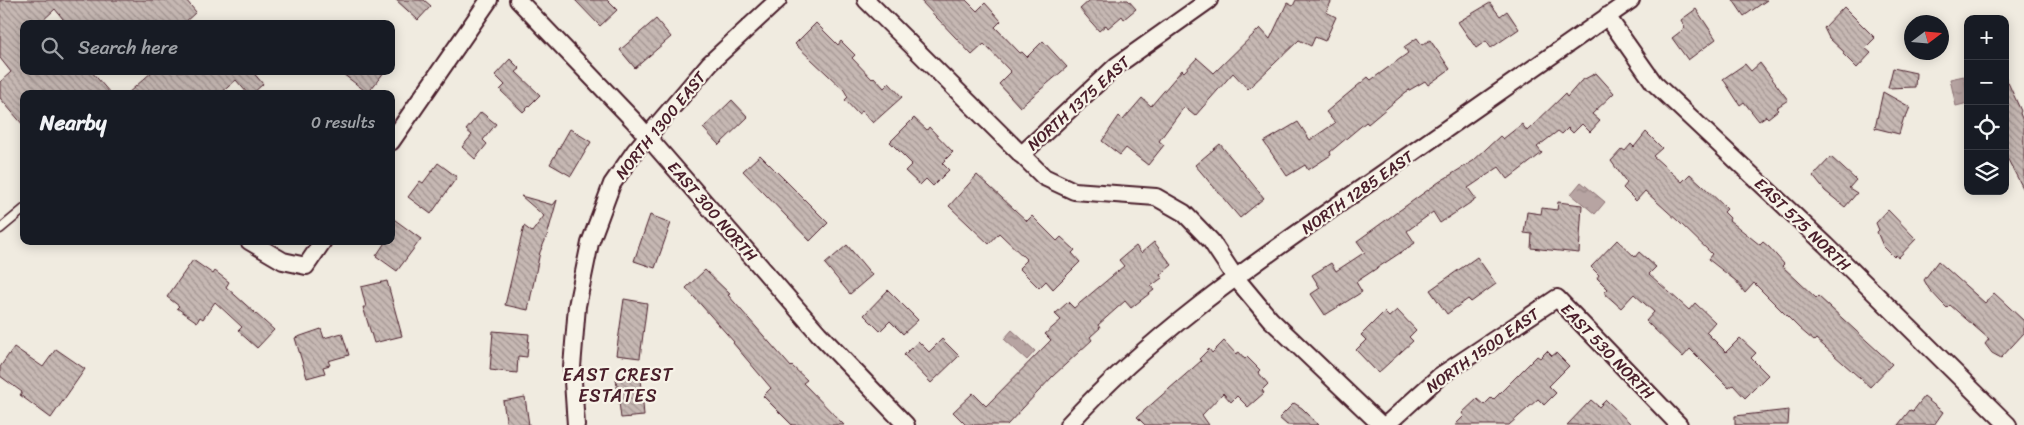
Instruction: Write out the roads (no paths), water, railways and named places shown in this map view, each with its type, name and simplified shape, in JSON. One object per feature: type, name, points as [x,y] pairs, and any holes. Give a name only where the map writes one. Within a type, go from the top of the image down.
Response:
[{"type":"street","points":[[395,136],[489,0]]},
{"type":"street","name":"EAST 300 NORTH","points":[[518,0],[647,136],[819,334],[906,425]]},
{"type":"street","name":"NORTH 1300 EAST","points":[[576,425],[572,367],[577,306],[590,243],[612,184],[647,136],[710,63],[778,0]]},
{"type":"street","points":[[866,0],[1044,177],[1074,191],[1156,197],[1184,213],[1211,241],[1235,277],[1270,319],[1381,425]]},
{"type":"street","name":"NORTH 1375 EAST","points":[[1021,155],[1116,66],[1209,0]]},
{"type":"street","name":"NORTH 1285 EAST","points":[[1068,425],[1094,397],[1146,348],[1235,277],[1630,0]]},
{"type":"street","name":"EAST 575 NORTH","points":[[1608,16],[1654,83],[1826,245],[2000,422]]},
{"type":"street","points":[[255,245],[283,262],[306,266],[320,245]]},
{"type":"street","name":"NORTH 1500 EAST","points":[[1386,425],[1440,376],[1558,298]]},
{"type":"street","name":"EAST 530 NORTH","points":[[1558,298],[1679,425]]},
{"type":"lane","points":[[0,229],[20,212]]},
{"type":"water","points":[[1964,76],[1964,104],[1956,106],[1950,79]]},
{"type":"water","points":[[1581,182],[1605,202],[1595,214],[1571,194]]},
{"type":"water","points":[[1012,330],[1035,351],[1027,360],[1004,339]]},
{"type":"district","name":"EAST CREST ESTATES","points":[[618,385]]}]
